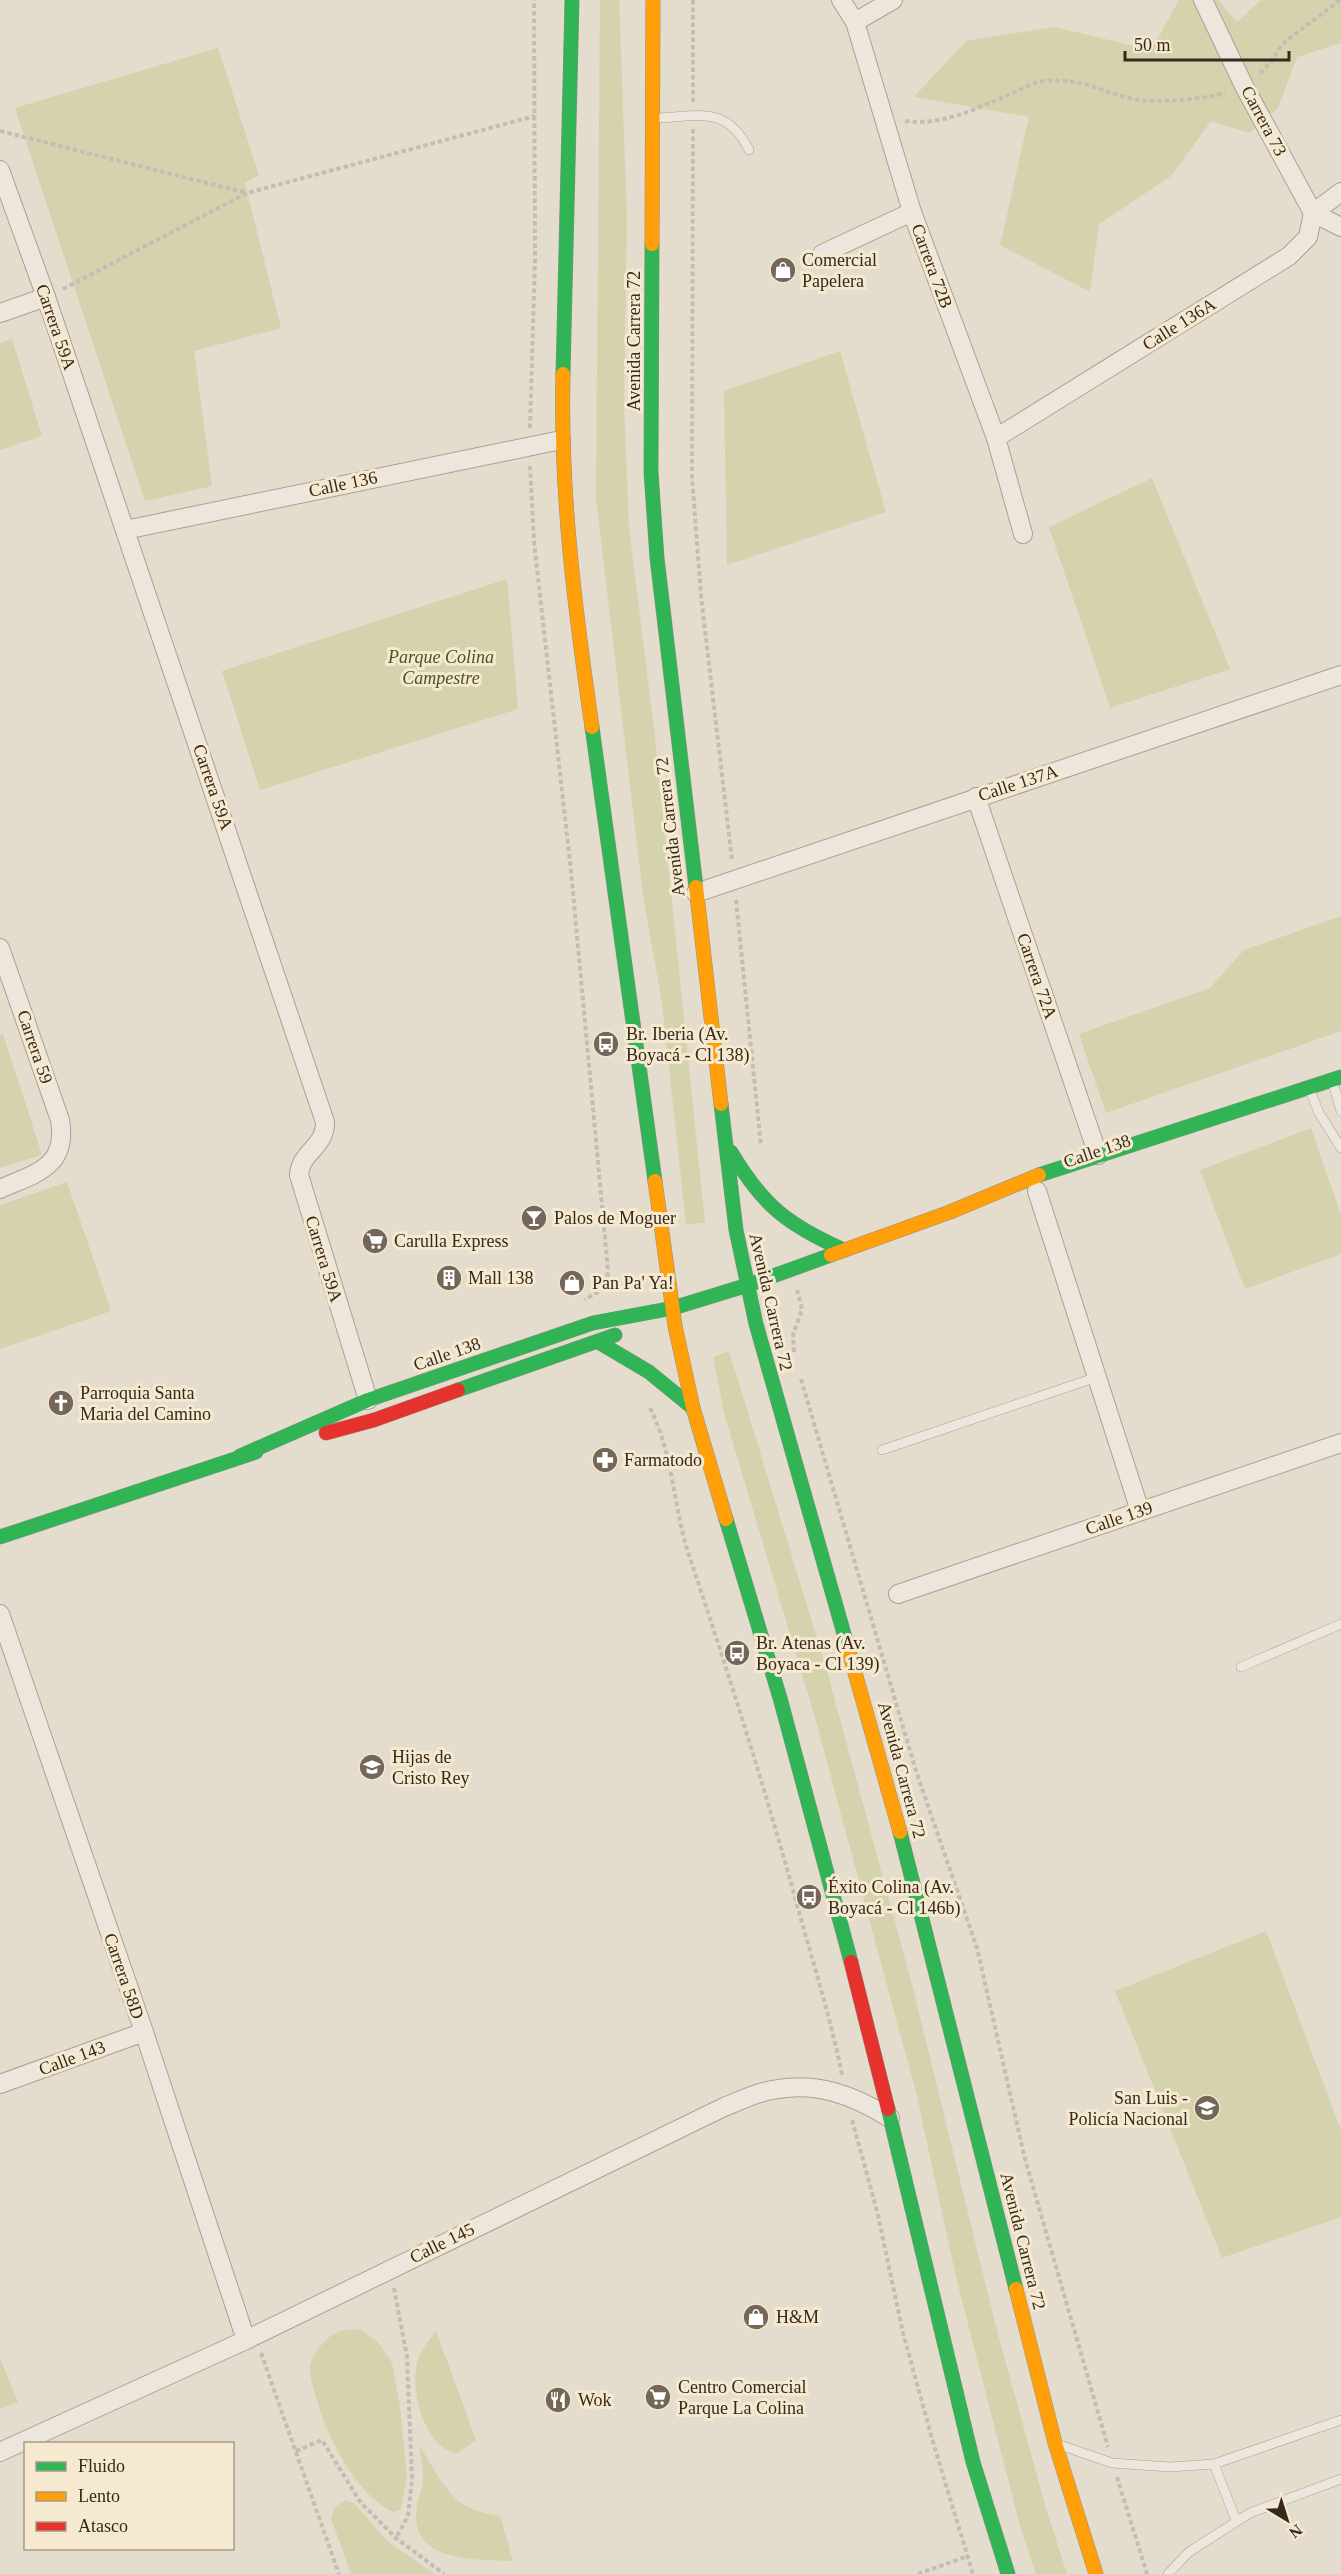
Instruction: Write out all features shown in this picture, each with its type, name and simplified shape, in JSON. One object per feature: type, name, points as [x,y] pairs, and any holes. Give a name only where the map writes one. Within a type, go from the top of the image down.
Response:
[{"type":"main road","points":[[572,0],[561,440],[568,536],[580,652],[673,1308],[693,1408],[780,1698],[870,2033],[973,2462],[1008,2574]]},
{"type":"main road","name":"Avenida Carrera 72","points":[[653,0],[651,472],[657,558],[736,1230],[788,1443],[892,1799],[1055,2443],[1096,2574]]},
{"type":"main road","name":"Calle 138","points":[[240,1456],[368,1400],[593,1323],[673,1308],[748,1285],[950,1212],[1016,1183],[1337,1079]]},
{"type":"main road","name":"Calle 138","points":[[950,1212],[1037,1191],[1186,1138],[1250,1107]]},
{"type":"main road","points":[[725,1142],[752,1188],[768,1207],[789,1224],[844,1250]]},
{"type":"main road","name":"Calle 138","points":[[1,1532],[240,1456],[374,1420],[600,1342],[673,1308]]},
{"type":"main road","points":[[600,1342],[638,1364],[669,1386],[693,1408]]},
{"type":"street","name":"Carrera 72B","points":[[841,0],[855,22],[912,212],[996,438],[1023,534]]},
{"type":"street","points":[[855,22],[892,0]]},
{"type":"street","name":"Carrera 73","points":[[1203,0],[1244,86],[1313,213]]},
{"type":"street","name":"Carrera 59A","points":[[0,170],[46,297],[326,1122],[326,1131],[322,1140],[303,1160],[298,1175],[368,1400]]},
{"type":"street","points":[[1341,192],[1313,213],[1341,227]]},
{"type":"street","points":[[822,254],[912,212]]},
{"type":"street","name":"Calle 136A","points":[[996,438],[1289,256],[1308,237],[1313,213]]},
{"type":"street","points":[[0,313],[46,297]]},
{"type":"street","name":"Calle 136","points":[[125,530],[530,444],[561,440]]},
{"type":"street","name":"Calle 137A","points":[[696,893],[1341,675]]},
{"type":"street","name":"Carrera 72A","points":[[976,797],[1098,1155]]},
{"type":"street","name":"Carrera 59","points":[[0,948],[60,1120],[63,1137],[61,1147],[50,1165],[0,1189]]},
{"type":"street","points":[[1037,1191],[1140,1511]]},
{"type":"street","name":"Calle 139","points":[[898,1593],[1341,1443]]},
{"type":"street","name":"Carrera 58D","points":[[0,1614],[250,2338]]},
{"type":"street","name":"Calle 143","points":[[0,2084],[144,2032]]},
{"type":"street","name":"Calle 145","points":[[0,2452],[250,2338],[724,2107],[771,2090],[817,2087],[863,2101],[890,2118]]},
{"type":"lane","points":[[652,118],[710,116],[725,120],[742,135],[748,150]]},
{"type":"lane","points":[[1337,1079],[1341,1111]]},
{"type":"lane","points":[[1309,1088],[1319,1113],[1341,1148]]},
{"type":"lane","points":[[882,1449],[1097,1377]]},
{"type":"lane","points":[[1241,1667],[1341,1624]]},
{"type":"lane","points":[[1055,2443],[1112,2463],[1170,2467],[1214,2464],[1341,2420]]},
{"type":"lane","points":[[1214,2464],[1236,2520]]},
{"type":"lane","points":[[1168,2574],[1189,2552],[1236,2520],[1264,2507],[1341,2480]]},
{"type":"path","points":[[534,0],[536,259],[530,444],[534,542],[572,871],[608,1269],[608,1280],[603,1290],[585,1299]]},
{"type":"path","points":[[693,0],[692,477],[701,596],[734,879],[761,1145],[764,1155]]},
{"type":"path","points":[[885,118],[918,123],[943,120],[973,111],[1042,81],[1082,81],[1139,100],[1215,96],[1244,86],[1271,62],[1282,44],[1341,0]]},
{"type":"path","points":[[46,297],[248,193],[535,116]]},
{"type":"path","points":[[0,131],[248,193]]},
{"type":"path","points":[[794,1353],[793,1335],[802,1309]]},
{"type":"path","points":[[800,1375],[916,1770],[977,1948],[1039,2212],[1112,2463],[1147,2574]]},
{"type":"path","points":[[646,1400],[659,1428],[671,1472],[679,1521],[744,1722],[785,1860],[835,2042],[846,2094],[877,2211],[906,2344],[973,2574]]},
{"type":"path","points":[[838,1613],[898,1593]]},
{"type":"path","points":[[390,2268],[407,2357],[412,2480],[408,2516],[396,2538]]},
{"type":"path","points":[[250,2338],[296,2451],[339,2574]]},
{"type":"path","points":[[296,2451],[322,2440],[361,2503],[396,2538],[444,2574]]},
{"type":"path","points":[[918,2574],[1000,2545]]},
{"type":"green space","points":[[600,0],[619,0],[627,217],[624,405],[629,528],[655,737],[705,1223],[686,1224],[662,1003],[643,895],[596,498]]},
{"type":"green space","points":[[1179,0],[1218,0],[1237,22],[1261,0],[1341,0],[1341,43],[1297,57],[1278,108],[1249,133],[1211,121],[1171,176],[1099,224],[1090,292],[1000,245],[1029,117],[914,97],[966,41],[1054,27],[1151,50]]},
{"type":"green space","points":[[218,48],[259,175],[245,183],[281,328],[194,351],[212,486],[145,501],[15,108]]},
{"type":"green space","points":[[12,339],[42,436],[0,450],[0,343]]},
{"type":"green space","points":[[840,351],[886,512],[727,565],[724,391]]},
{"type":"green space","points":[[1152,478],[1230,669],[1110,708],[1049,527]]},
{"type":"green space","name":"Parque Colina Campestre","points":[[507,579],[518,709],[260,790],[222,671]]},
{"type":"green space","points":[[1341,916],[1341,1031],[1106,1113],[1079,1034],[1210,988],[1244,950]]},
{"type":"green space","points":[[3,1034],[42,1155],[0,1168],[0,1035]]},
{"type":"green space","points":[[1311,1128],[1341,1215],[1341,1254],[1245,1289],[1200,1170]]},
{"type":"green space","points":[[67,1182],[111,1311],[0,1349],[0,1205]]},
{"type":"green space","points":[[729,1351],[825,1664],[913,1988],[996,2327],[1047,2512],[1067,2574],[1036,2574],[1020,2526],[956,2277],[916,2092],[816,1721],[724,1413],[713,1357]]},
{"type":"green space","points":[[1266,1931],[1341,2130],[1341,2217],[1222,2258],[1115,1991]]},
{"type":"green space","points":[[360,2329],[378,2342],[392,2363],[400,2406],[407,2477],[401,2509],[393,2512],[367,2492],[345,2464],[328,2431],[311,2380],[311,2363],[323,2343],[339,2331]]},
{"type":"green space","points":[[436,2331],[476,2440],[456,2454],[435,2439],[421,2414],[417,2400],[418,2359]]},
{"type":"green space","points":[[0,2358],[18,2402],[0,2409]]},
{"type":"green space","points":[[419,2445],[454,2497],[474,2510],[500,2516],[513,2561],[480,2560],[446,2554],[432,2548],[422,2538],[417,2524],[417,2505],[423,2477]]},
{"type":"green space","points":[[346,2500],[355,2504],[387,2541],[435,2574],[351,2574],[331,2518],[335,2507]]},
{"type":"traffic: fast","points":[[563,374],[572,0]]},
{"type":"traffic: fast","points":[[652,244],[651,472],[657,558],[696,887]]},
{"type":"traffic: fast","points":[[592,727],[655,1181]]},
{"type":"traffic: fast","points":[[1039,1175],[1341,1077]]},
{"type":"traffic: fast","points":[[721,1104],[736,1230],[756,1324],[848,1648]]},
{"type":"traffic: fast","points":[[731,1152],[754,1187],[778,1212],[807,1232],[844,1250]]},
{"type":"traffic: fast","points":[[240,1456],[368,1400],[593,1323],[673,1308],[748,1285],[831,1255]]},
{"type":"traffic: fast","points":[[458,1390],[615,1335]]},
{"type":"traffic: fast","points":[[600,1343],[649,1372],[693,1408]]},
{"type":"traffic: fast","points":[[0,1537],[256,1452]]},
{"type":"traffic: fast","points":[[726,1519],[780,1698],[851,1962]]},
{"type":"traffic: fast","points":[[900,1832],[1016,2289]]},
{"type":"traffic: fast","points":[[888,2109],[973,2462],[1008,2574]]},
{"type":"traffic: slow","points":[[652,244],[653,0]]},
{"type":"traffic: slow","points":[[563,374],[566,507],[592,727]]},
{"type":"traffic: slow","points":[[696,887],[721,1104]]},
{"type":"traffic: slow","points":[[831,1255],[950,1212],[1039,1175]]},
{"type":"traffic: slow","points":[[655,1181],[675,1326],[693,1408],[726,1519]]},
{"type":"traffic: slow","points":[[848,1648],[900,1832]]},
{"type":"traffic: slow","points":[[1016,2289],[1055,2443],[1096,2574]]},
{"type":"traffic: jam","points":[[326,1433],[374,1420],[458,1390]]},
{"type":"traffic: jam","points":[[851,1962],[888,2109]]},
{"type":"place","name":"Comercial Papelera","points":[[783,270]]},
{"type":"place","name":"Br. Iberia (Av. Boyacá - Cl 138)","points":[[606,1044]]},
{"type":"place","name":"Palos de Moguer","points":[[534,1218]]},
{"type":"place","name":"Carulla Express","points":[[375,1241]]},
{"type":"place","name":"Mall 138","points":[[449,1278]]},
{"type":"place","name":"Pan Pa' Ya!","points":[[572,1283]]},
{"type":"place","name":"Parroquia Santa Maria del Camino","points":[[61,1403]]},
{"type":"place","name":"Farmatodo","points":[[605,1460]]},
{"type":"place","name":"Br. Atenas (Av. Boyaca - Cl 139)","points":[[737,1653]]},
{"type":"place","name":"Hijas de Cristo Rey","points":[[372,1767]]},
{"type":"place","name":"Éxito Colina (Av. Boyacá - Cl 146b)","points":[[809,1897]]},
{"type":"place","name":"San Luis - Policía Nacional","points":[[1207,2108]]},
{"type":"place","name":"H&M","points":[[756,2317]]},
{"type":"place","name":"Centro Comercial Parque La Colina","points":[[658,2397]]},
{"type":"place","name":"Wok","points":[[558,2400]]}]
